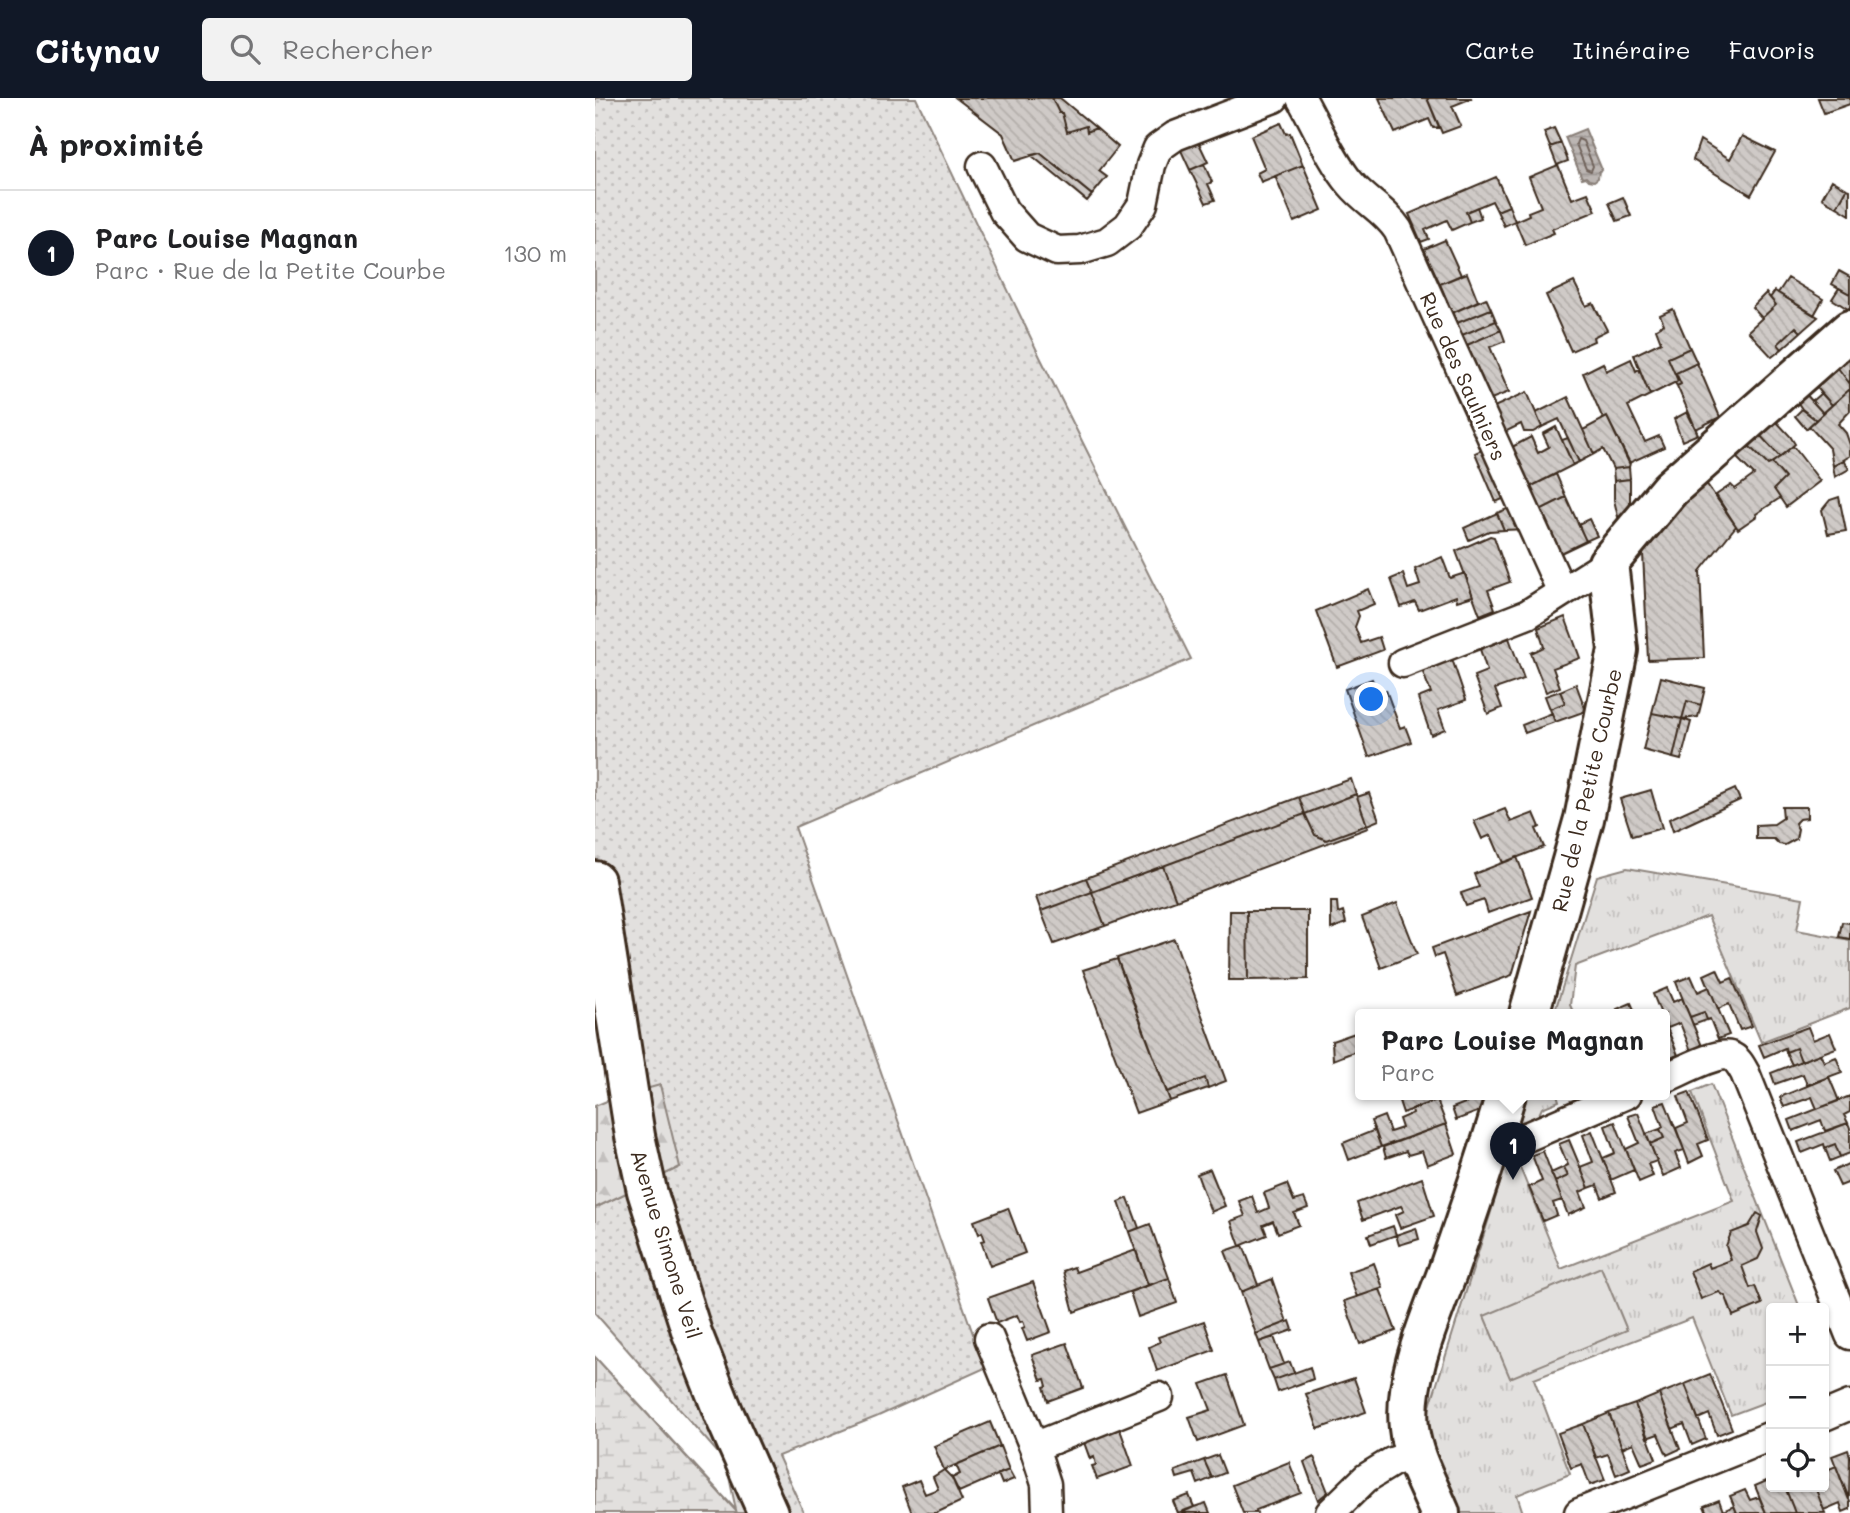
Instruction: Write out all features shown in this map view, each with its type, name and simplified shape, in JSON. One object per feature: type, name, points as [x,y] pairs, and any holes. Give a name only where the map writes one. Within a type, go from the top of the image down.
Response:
[{"type":"street","points":[[982,166],[1004,211],[1027,237],[1058,251],[1080,250],[1107,242],[1128,226],[1143,204],[1151,165],[1158,148],[1175,136],[1274,98]]},
{"type":"street","name":"Rue des Saulniers","points":[[1301,98],[1344,176],[1354,188],[1390,218],[1398,230],[1562,592]]},
{"type":"street","points":[[1403,663],[1528,614],[1608,563],[1670,489],[1850,330]]},
{"type":"street","name":"Rue de la Petite Courbe","points":[[1530,1009],[1584,819],[1618,650],[1608,563]]},
{"type":"street","name":"Avenue Simone Veil","points":[[595,881],[635,1136],[647,1191],[692,1333],[768,1513]]},
{"type":"street","points":[[1670,1076],[1718,1056],[1728,1056],[1738,1061],[1850,1335]]},
{"type":"street","points":[[1440,1513],[1415,1454],[1409,1429],[1408,1398],[1421,1347],[1489,1153],[1504,1100]]},
{"type":"street","points":[[1489,1153],[1613,1100]]},
{"type":"street","points":[[989,1338],[1034,1447],[1046,1484],[1047,1513]]},
{"type":"street","points":[[1034,1447],[1159,1397]]},
{"type":"street","points":[[1829,1414],[1850,1405]]},
{"type":"street","points":[[1579,1513],[1766,1438]]},
{"type":"street","points":[[1331,1513],[1366,1478],[1392,1462],[1415,1454]]},
{"type":"green space","points":[[595,98],[916,98],[1040,357],[1191,659],[795,827],[985,1368],[876,1417],[778,1456],[804,1513],[663,1513],[595,1357],[736,1510],[726,1462],[595,1313],[595,1208],[680,1167],[614,1098],[595,986]]},
{"type":"green space","points":[[1627,868],[1803,898],[1797,930],[1850,940],[1850,1008],[1761,1042],[1708,916],[1575,966],[1572,1009],[1556,1009],[1597,876]]},
{"type":"green space","points":[[1711,1084],[1798,1303],[1766,1303],[1766,1402],[1731,1415],[1692,1318],[1534,1379],[1570,1474],[1517,1495],[1523,1513],[1457,1513],[1424,1425],[1526,1100],[1559,1101],[1542,1108],[1517,1160],[1561,1269],[1734,1201],[1692,1092]]},
{"type":"green space","points":[[660,1085],[680,1167],[595,1208],[595,1106]]},
{"type":"green space","points":[[1601,1267],[1627,1330],[1510,1378],[1484,1316]]},
{"type":"green space","points":[[595,1357],[736,1511],[737,1513],[595,1513]]},
{"type":"water","points":[[1585,129],[1602,170],[1594,181],[1582,178],[1565,137]]},
{"type":"building","points":[[956,98],[1052,98],[1059,113],[1062,113],[1067,132],[1086,126],[1087,132],[1096,128],[1118,147],[1099,171],[1107,177],[1092,195],[1040,153],[1015,161],[1003,134]]},
{"type":"building","points":[[1052,98],[1060,98],[1096,128],[1087,132],[1086,126],[1067,132],[1062,113],[1059,113]]},
{"type":"building","points":[[1379,98],[1427,98],[1439,127],[1433,128],[1429,119],[1395,133]]},
{"type":"building","points":[[1427,98],[1472,98],[1452,106],[1461,126],[1442,133]]},
{"type":"building","points":[[1818,98],[1850,98],[1850,104],[1824,113]]},
{"type":"building","points":[[1281,123],[1286,134],[1290,133],[1303,165],[1261,182],[1257,173],[1265,169],[1251,136]]},
{"type":"building","points":[[1554,128],[1561,143],[1550,147],[1544,132]]},
{"type":"building","points":[[1742,136],[1775,152],[1751,195],[1693,160],[1700,140],[1730,159]]},
{"type":"building","points":[[1197,139],[1208,162],[1190,170],[1179,146]]},
{"type":"building","points":[[1561,143],[1568,161],[1557,165],[1550,147]]},
{"type":"building","points":[[1040,153],[1092,195],[1087,201],[1031,155]]},
{"type":"building","points":[[1204,164],[1212,182],[1208,184],[1215,200],[1206,203],[1190,170]]},
{"type":"building","points":[[1303,165],[1322,210],[1294,222],[1275,176]]},
{"type":"building","points":[[1558,165],[1572,199],[1588,193],[1596,211],[1552,229],[1554,233],[1525,245],[1515,221],[1541,207],[1529,177]]},
{"type":"building","points":[[1496,177],[1509,206],[1497,211],[1492,201],[1466,212],[1470,222],[1452,230],[1447,220],[1425,230],[1429,239],[1421,242],[1409,214]]},
{"type":"building","points":[[1832,180],[1847,189],[1837,207],[1822,198]]},
{"type":"building","points":[[1847,189],[1850,190],[1850,215],[1837,207]]},
{"type":"building","points":[[1623,197],[1631,216],[1617,221],[1609,203]]},
{"type":"building","points":[[1509,206],[1515,221],[1504,226],[1497,211]]},
{"type":"building","points":[[1477,207],[1481,218],[1470,222],[1466,212]]},
{"type":"building","points":[[1445,240],[1461,275],[1440,284],[1424,249]]},
{"type":"building","points":[[1839,271],[1850,277],[1850,294],[1832,284]]},
{"type":"building","points":[[1467,273],[1478,301],[1452,313],[1440,284]]},
{"type":"building","points":[[1788,278],[1823,299],[1814,315],[1778,293]]},
{"type":"building","points":[[1574,282],[1586,306],[1593,303],[1607,330],[1593,337],[1594,341],[1571,351],[1546,295]]},
{"type":"building","points":[[1839,288],[1850,294],[1848,309],[1832,299]]},
{"type":"building","points":[[1775,291],[1818,317],[1801,332],[1796,327],[1778,344],[1782,349],[1772,357],[1748,331],[1776,305],[1770,298]]},
{"type":"building","points":[[1766,293],[1776,305],[1762,318],[1752,307]]},
{"type":"building","points":[[1486,298],[1491,309],[1457,323],[1452,313]]},
{"type":"building","points":[[1491,309],[1496,321],[1462,335],[1457,323]]},
{"type":"building","points":[[1673,309],[1690,348],[1668,358],[1678,381],[1650,395],[1634,355],[1661,342],[1656,329],[1664,324],[1660,315]]},
{"type":"building","points":[[1496,321],[1501,330],[1467,345],[1462,335]]},
{"type":"building","points":[[1796,327],[1801,332],[1782,349],[1778,344]]},
{"type":"building","points":[[1501,330],[1505,341],[1490,347],[1509,392],[1491,399],[1467,345]]},
{"type":"building","points":[[1690,348],[1697,363],[1676,373],[1681,384],[1677,386],[1675,383],[1678,381],[1668,358]]},
{"type":"building","points":[[1850,352],[1850,384],[1835,364]]},
{"type":"building","points":[[1631,359],[1636,371],[1639,369],[1650,395],[1628,406],[1645,442],[1659,436],[1664,447],[1629,463],[1607,417],[1603,419],[1583,373],[1603,363],[1606,371]]},
{"type":"building","points":[[1697,363],[1720,417],[1696,429],[1677,386],[1681,384],[1676,373]]},
{"type":"building","points":[[1835,364],[1850,384],[1850,389],[1832,405],[1813,383]]},
{"type":"building","points":[[1850,389],[1850,411],[1838,424],[1846,433],[1850,456],[1833,466],[1830,449],[1809,426]]},
{"type":"building","points":[[1527,392],[1542,427],[1533,432],[1524,432],[1521,424],[1505,432],[1494,407]]},
{"type":"building","points":[[1804,392],[1823,413],[1816,420],[1802,409],[1796,400]]},
{"type":"building","points":[[1821,393],[1832,405],[1823,413],[1812,401]]},
{"type":"building","points":[[1568,397],[1594,454],[1579,462],[1559,419],[1542,427],[1536,413]]},
{"type":"building","points":[[1802,409],[1816,420],[1806,429],[1795,416]]},
{"type":"building","points":[[1687,412],[1698,434],[1682,441],[1674,419]]},
{"type":"building","points":[[1607,417],[1630,463],[1629,467],[1613,469],[1603,449],[1594,454],[1583,430]]},
{"type":"building","points":[[1775,420],[1795,444],[1780,457],[1759,434]]},
{"type":"building","points":[[1556,427],[1573,465],[1530,487],[1512,447],[1531,437],[1538,453],[1549,447],[1543,434]]},
{"type":"building","points":[[1759,434],[1780,457],[1768,465],[1748,445]]},
{"type":"building","points":[[1568,438],[1579,462],[1573,465],[1562,440]]},
{"type":"building","points":[[1748,445],[1768,465],[1772,463],[1785,478],[1774,489],[1780,498],[1738,529],[1716,495],[1731,485],[1735,489],[1754,475],[1736,457]]},
{"type":"building","points":[[1490,446],[1512,495],[1496,502],[1475,453]]},
{"type":"building","points":[[1793,446],[1820,481],[1786,507],[1774,489],[1785,478],[1772,463]]},
{"type":"building","points":[[1844,460],[1849,469],[1835,477],[1833,466]]},
{"type":"building","points":[[1629,467],[1630,479],[1614,481],[1613,469]]},
{"type":"building","points":[[1556,474],[1566,497],[1540,510],[1530,487]]},
{"type":"building","points":[[1630,479],[1630,514],[1618,517],[1614,481]]},
{"type":"building","points":[[1704,480],[1736,526],[1700,571],[1704,658],[1648,660],[1643,553]]},
{"type":"building","points":[[1566,497],[1586,541],[1559,554],[1540,510]]},
{"type":"building","points":[[1839,497],[1846,531],[1828,534],[1822,510],[1830,500]]},
{"type":"building","points":[[1517,505],[1526,529],[1504,530],[1497,513]]},
{"type":"building","points":[[1497,513],[1504,530],[1489,531],[1469,540],[1464,528]]},
{"type":"building","points":[[1589,519],[1597,536],[1586,541],[1578,524]]},
{"type":"building","points":[[1490,536],[1494,537],[1510,582],[1488,590],[1495,609],[1480,615],[1456,551]]},
{"type":"building","points":[[1442,557],[1450,578],[1465,573],[1473,596],[1457,601],[1456,596],[1419,610],[1415,602],[1401,607],[1391,579],[1403,574],[1408,589],[1420,585],[1415,569]]},
{"type":"building","points":[[1368,589],[1374,604],[1357,611],[1359,616],[1355,627],[1361,643],[1379,637],[1383,650],[1337,667],[1316,611]]},
{"type":"building","points":[[1565,617],[1580,658],[1553,668],[1560,687],[1546,692],[1531,653],[1544,647],[1538,628]]},
{"type":"building","points":[[1509,638],[1524,679],[1495,689],[1502,708],[1488,714],[1474,676],[1487,671],[1480,649]]},
{"type":"building","points":[[1452,659],[1466,700],[1438,710],[1445,729],[1431,735],[1418,698],[1431,693],[1422,670]]},
{"type":"building","points":[[1661,677],[1705,688],[1701,705],[1687,701],[1682,719],[1652,713]]},
{"type":"building","points":[[1372,679],[1378,693],[1386,690],[1400,728],[1405,726],[1411,742],[1369,757],[1345,689]]},
{"type":"building","points":[[1576,684],[1586,711],[1555,722],[1550,709],[1565,703],[1560,691]]},
{"type":"building","points":[[1560,691],[1565,703],[1550,709],[1545,696]]},
{"type":"building","points":[[1687,701],[1701,705],[1698,717],[1682,719]]},
{"type":"building","points":[[1552,713],[1555,722],[1525,733],[1522,725]]},
{"type":"building","points":[[1652,713],[1682,719],[1673,758],[1643,750]]},
{"type":"building","points":[[1682,719],[1691,722],[1681,760],[1673,758]]},
{"type":"building","points":[[1351,779],[1356,794],[1305,814],[1299,797]]},
{"type":"building","points":[[1735,789],[1740,800],[1673,831],[1669,819]]},
{"type":"building","points":[[1651,790],[1662,828],[1632,836],[1620,799]]},
{"type":"building","points":[[1369,793],[1379,820],[1367,825],[1357,797]]},
{"type":"building","points":[[1356,794],[1367,825],[1326,840],[1315,835],[1305,814]]},
{"type":"building","points":[[1299,797],[1305,814],[1092,892],[1086,878]]},
{"type":"building","points":[[1782,807],[1807,807],[1807,818],[1799,819],[1795,823],[1798,829],[1796,839],[1785,845],[1774,839],[1756,839],[1756,825],[1774,824],[1783,818]]},
{"type":"building","points":[[1505,809],[1511,822],[1534,813],[1540,827],[1536,829],[1544,847],[1503,863],[1491,835],[1482,839],[1474,821]]},
{"type":"building","points":[[1305,814],[1315,835],[1326,840],[1367,825],[1368,828],[1176,900],[1163,866]]},
{"type":"building","points":[[1517,857],[1532,897],[1488,913],[1484,900],[1466,906],[1461,893],[1479,887],[1474,874]]},
{"type":"building","points":[[1163,866],[1176,900],[1105,926],[1092,892]]},
{"type":"building","points":[[1086,878],[1092,892],[1041,911],[1036,897]]},
{"type":"building","points":[[1092,892],[1105,926],[1054,944],[1041,911]]},
{"type":"building","points":[[1331,902],[1337,902],[1338,913],[1343,911],[1346,923],[1331,929]]},
{"type":"building","points":[[1397,903],[1417,954],[1381,968],[1362,917]]},
{"type":"building","points":[[1230,911],[1247,911],[1248,980],[1229,980]]},
{"type":"building","points":[[1247,911],[1308,911],[1308,979],[1248,980]]},
{"type":"building","points":[[1531,911],[1512,975],[1457,996],[1443,954],[1435,957],[1432,948]]},
{"type":"building","points":[[1842,922],[1850,923],[1850,939],[1839,937]]},
{"type":"building","points":[[1174,939],[1226,1081],[1208,1088],[1205,1078],[1167,1092],[1117,958]]},
{"type":"building","points":[[1117,959],[1170,1101],[1136,1113],[1083,970]]},
{"type":"building","points":[[1717,969],[1723,982],[1732,978],[1752,1026],[1740,1030],[1729,1004],[1718,1009],[1704,975]]},
{"type":"building","points":[[1691,976],[1698,992],[1709,987],[1729,1035],[1718,1039],[1710,1019],[1707,1020],[1704,1012],[1690,1017],[1676,982]]},
{"type":"building","points":[[1667,988],[1673,1002],[1682,998],[1702,1046],[1691,1051],[1680,1023],[1670,1027],[1670,1009],[1659,1009],[1653,994]]},
{"type":"building","points":[[1631,1003],[1634,1009],[1617,1009]]},
{"type":"building","points":[[1704,1012],[1707,1020],[1693,1025],[1690,1017]]},
{"type":"building","points":[[1808,1027],[1813,1040],[1830,1033],[1836,1048],[1801,1061],[1796,1048],[1786,1052],[1785,1048],[1764,1057],[1759,1045]]},
{"type":"building","points":[[1355,1033],[1355,1051],[1333,1060],[1332,1041]]},
{"type":"building","points":[[1670,1035],[1678,1055],[1670,1058]]},
{"type":"building","points":[[1796,1048],[1801,1061],[1792,1065],[1786,1052]]},
{"type":"building","points":[[1820,1054],[1824,1062],[1836,1057],[1842,1072],[1807,1085],[1803,1074],[1775,1084],[1771,1073]]},
{"type":"building","points":[[1829,1077],[1839,1101],[1817,1109],[1812,1097],[1784,1107],[1780,1097]]},
{"type":"building","points":[[1205,1078],[1208,1088],[1170,1101],[1167,1092]]},
{"type":"building","points":[[1689,1092],[1708,1140],[1698,1144],[1703,1156],[1689,1163],[1676,1128],[1688,1123],[1678,1096]]},
{"type":"building","points":[[1850,1096],[1850,1112],[1844,1115],[1848,1123],[1825,1131],[1821,1120],[1793,1131],[1789,1120]]},
{"type":"building","points":[[1401,1100],[1437,1100],[1403,1113],[1399,1101]]},
{"type":"building","points":[[1437,1100],[1446,1124],[1381,1147],[1371,1121],[1384,1116],[1390,1132],[1402,1128],[1399,1119],[1413,1113],[1412,1109]]},
{"type":"building","points":[[1473,1100],[1485,1100],[1488,1108],[1456,1120],[1452,1108]]},
{"type":"building","points":[[1665,1102],[1684,1150],[1675,1153],[1681,1168],[1663,1176],[1650,1144],[1664,1138],[1655,1105]]},
{"type":"building","points":[[1638,1113],[1657,1161],[1648,1164],[1653,1176],[1639,1182],[1626,1149],[1639,1143],[1628,1116]]},
{"type":"building","points":[[1615,1122],[1634,1170],[1611,1180],[1603,1158],[1615,1153],[1605,1126]]},
{"type":"building","points":[[1848,1123],[1850,1153],[1840,1157],[1835,1144],[1825,1148],[1824,1144],[1802,1153],[1798,1142]]},
{"type":"building","points":[[1446,1124],[1456,1154],[1427,1165],[1422,1151],[1408,1155],[1406,1151],[1386,1158],[1383,1147]]},
{"type":"building","points":[[1660,1129],[1664,1138],[1650,1144],[1646,1134]]},
{"type":"building","points":[[1375,1130],[1381,1147],[1349,1160],[1343,1143]]},
{"type":"building","points":[[1592,1131],[1616,1192],[1602,1198],[1597,1185],[1589,1188],[1580,1167],[1593,1162],[1583,1135]]},
{"type":"building","points":[[1569,1140],[1589,1188],[1580,1192],[1586,1207],[1568,1215],[1555,1182],[1568,1176],[1564,1167],[1568,1165],[1559,1144]]},
{"type":"building","points":[[1835,1144],[1840,1157],[1830,1161],[1825,1148]]},
{"type":"building","points":[[1543,1151],[1562,1200],[1553,1203],[1557,1215],[1543,1221],[1529,1187],[1542,1181],[1532,1155]]},
{"type":"building","points":[[1850,1163],[1850,1182],[1840,1186],[1833,1171]]},
{"type":"building","points":[[1564,1167],[1568,1176],[1555,1182],[1551,1173]]},
{"type":"building","points":[[1210,1169],[1225,1206],[1211,1212],[1197,1174]]},
{"type":"building","points":[[1422,1178],[1434,1216],[1400,1228],[1395,1215],[1404,1211],[1401,1206],[1363,1220],[1357,1203]]},
{"type":"building","points":[[1287,1184],[1294,1201],[1304,1198],[1308,1208],[1294,1213],[1299,1225],[1278,1233],[1273,1221],[1263,1225],[1267,1235],[1240,1246],[1231,1221],[1245,1216],[1239,1201],[1252,1196],[1258,1213],[1269,1208],[1264,1193]]},
{"type":"building","points":[[1128,1198],[1139,1228],[1129,1232],[1119,1202]]},
{"type":"building","points":[[1008,1208],[1025,1253],[990,1266],[981,1241],[985,1240],[982,1232],[979,1234],[974,1221]]},
{"type":"building","points":[[1757,1213],[1762,1216],[1757,1232],[1763,1249],[1758,1259],[1742,1266],[1750,1288],[1755,1286],[1762,1304],[1733,1316],[1726,1297],[1719,1292],[1701,1299],[1690,1271],[1708,1263],[1710,1268],[1731,1260],[1726,1246],[1731,1233],[1749,1226]]},
{"type":"building","points":[[1150,1224],[1169,1278],[1148,1285],[1129,1232]]},
{"type":"building","points":[[1393,1226],[1396,1235],[1371,1244],[1368,1235]]},
{"type":"building","points":[[1416,1228],[1419,1239],[1399,1245],[1396,1235]]},
{"type":"building","points":[[1243,1245],[1258,1285],[1241,1292],[1225,1251]]},
{"type":"building","points":[[1136,1250],[1148,1285],[1074,1312],[1063,1271],[1074,1267],[1076,1272]]},
{"type":"building","points":[[1374,1263],[1383,1288],[1357,1297],[1348,1272]]},
{"type":"building","points":[[1169,1278],[1177,1303],[1138,1317],[1130,1292]]},
{"type":"building","points":[[1272,1279],[1287,1322],[1256,1334],[1241,1292]]},
{"type":"building","points":[[1033,1282],[1051,1332],[1027,1341],[1022,1328],[1025,1327],[1023,1321],[1020,1322],[1017,1315],[997,1323],[988,1298]]},
{"type":"building","points":[[1380,1289],[1396,1331],[1360,1344],[1344,1301]]},
{"type":"building","points":[[1204,1321],[1214,1350],[1157,1371],[1149,1347],[1160,1342],[1158,1337]]},
{"type":"building","points":[[1290,1321],[1293,1330],[1259,1342],[1256,1334]]},
{"type":"building","points":[[1274,1337],[1284,1364],[1269,1369],[1259,1342]]},
{"type":"building","points":[[1067,1343],[1083,1388],[1048,1401],[1045,1379],[1041,1380],[1032,1355]]},
{"type":"building","points":[[1290,1362],[1294,1373],[1274,1380],[1269,1369]]},
{"type":"building","points":[[1310,1367],[1313,1379],[1278,1392],[1274,1380]]},
{"type":"building","points":[[1710,1374],[1732,1429],[1717,1435],[1709,1414],[1698,1419],[1685,1384]]},
{"type":"building","points":[[1227,1375],[1244,1425],[1198,1442],[1189,1417],[1211,1410],[1201,1384]]},
{"type":"building","points":[[1354,1378],[1366,1412],[1318,1429],[1306,1394]]},
{"type":"building","points":[[1685,1384],[1706,1439],[1692,1445],[1684,1424],[1672,1429],[1659,1394]]},
{"type":"building","points":[[1659,1394],[1680,1449],[1667,1455],[1658,1434],[1647,1438],[1635,1404]]},
{"type":"building","points":[[1635,1404],[1656,1459],[1642,1464],[1633,1443],[1622,1448],[1609,1413]]},
{"type":"building","points":[[1609,1413],[1630,1469],[1616,1475],[1608,1454],[1596,1458],[1583,1424]]},
{"type":"building","points":[[1117,1421],[1133,1466],[1097,1479],[1092,1466],[1096,1465],[1094,1457],[1090,1459],[1081,1434]]},
{"type":"building","points":[[990,1422],[1000,1446],[944,1470],[934,1446]]},
{"type":"building","points":[[1583,1424],[1605,1480],[1590,1485],[1582,1464],[1571,1468],[1558,1433]]},
{"type":"building","points":[[1000,1446],[1009,1470],[959,1492],[952,1478],[960,1474],[956,1465]]},
{"type":"building","points":[[1848,1450],[1850,1456],[1849,1500],[1832,1456]]},
{"type":"building","points":[[1218,1455],[1225,1473],[1212,1478],[1204,1460]]},
{"type":"building","points":[[1314,1457],[1328,1492],[1318,1500],[1304,1462]]},
{"type":"building","points":[[1204,1460],[1212,1478],[1198,1484],[1194,1473],[1177,1478],[1175,1471]]},
{"type":"building","points":[[1289,1462],[1301,1493],[1256,1510],[1257,1513],[1243,1513],[1232,1485]]},
{"type":"building","points":[[1836,1466],[1850,1501],[1850,1509],[1843,1512],[1840,1503],[1824,1510],[1817,1492],[1829,1492],[1829,1469]]},
{"type":"building","points":[[944,1470],[952,1478],[962,1501],[936,1513],[912,1513],[902,1487],[919,1480],[925,1494],[938,1489],[933,1477]]},
{"type":"building","points":[[1009,1470],[1014,1479],[1002,1484],[998,1474]]},
{"type":"building","points":[[1766,1481],[1766,1492],[1787,1492],[1795,1513],[1766,1513],[1755,1486]]},
{"type":"building","points":[[1745,1490],[1750,1500],[1759,1497],[1766,1513],[1737,1513],[1730,1496]]},
{"type":"building","points":[[1787,1492],[1817,1492],[1825,1513],[1795,1513]]},
{"type":"building","points":[[1189,1495],[1194,1507],[1178,1513],[1173,1501]]},
{"type":"building","points":[[1719,1500],[1723,1511],[1734,1506],[1737,1513],[1707,1513],[1704,1506]]},
{"type":"building","points":[[1206,1503],[1210,1513],[1181,1513],[1194,1507]]},
{"type":"place","name":"Parc Louise Magnan","points":[[1513,1180]]}]
